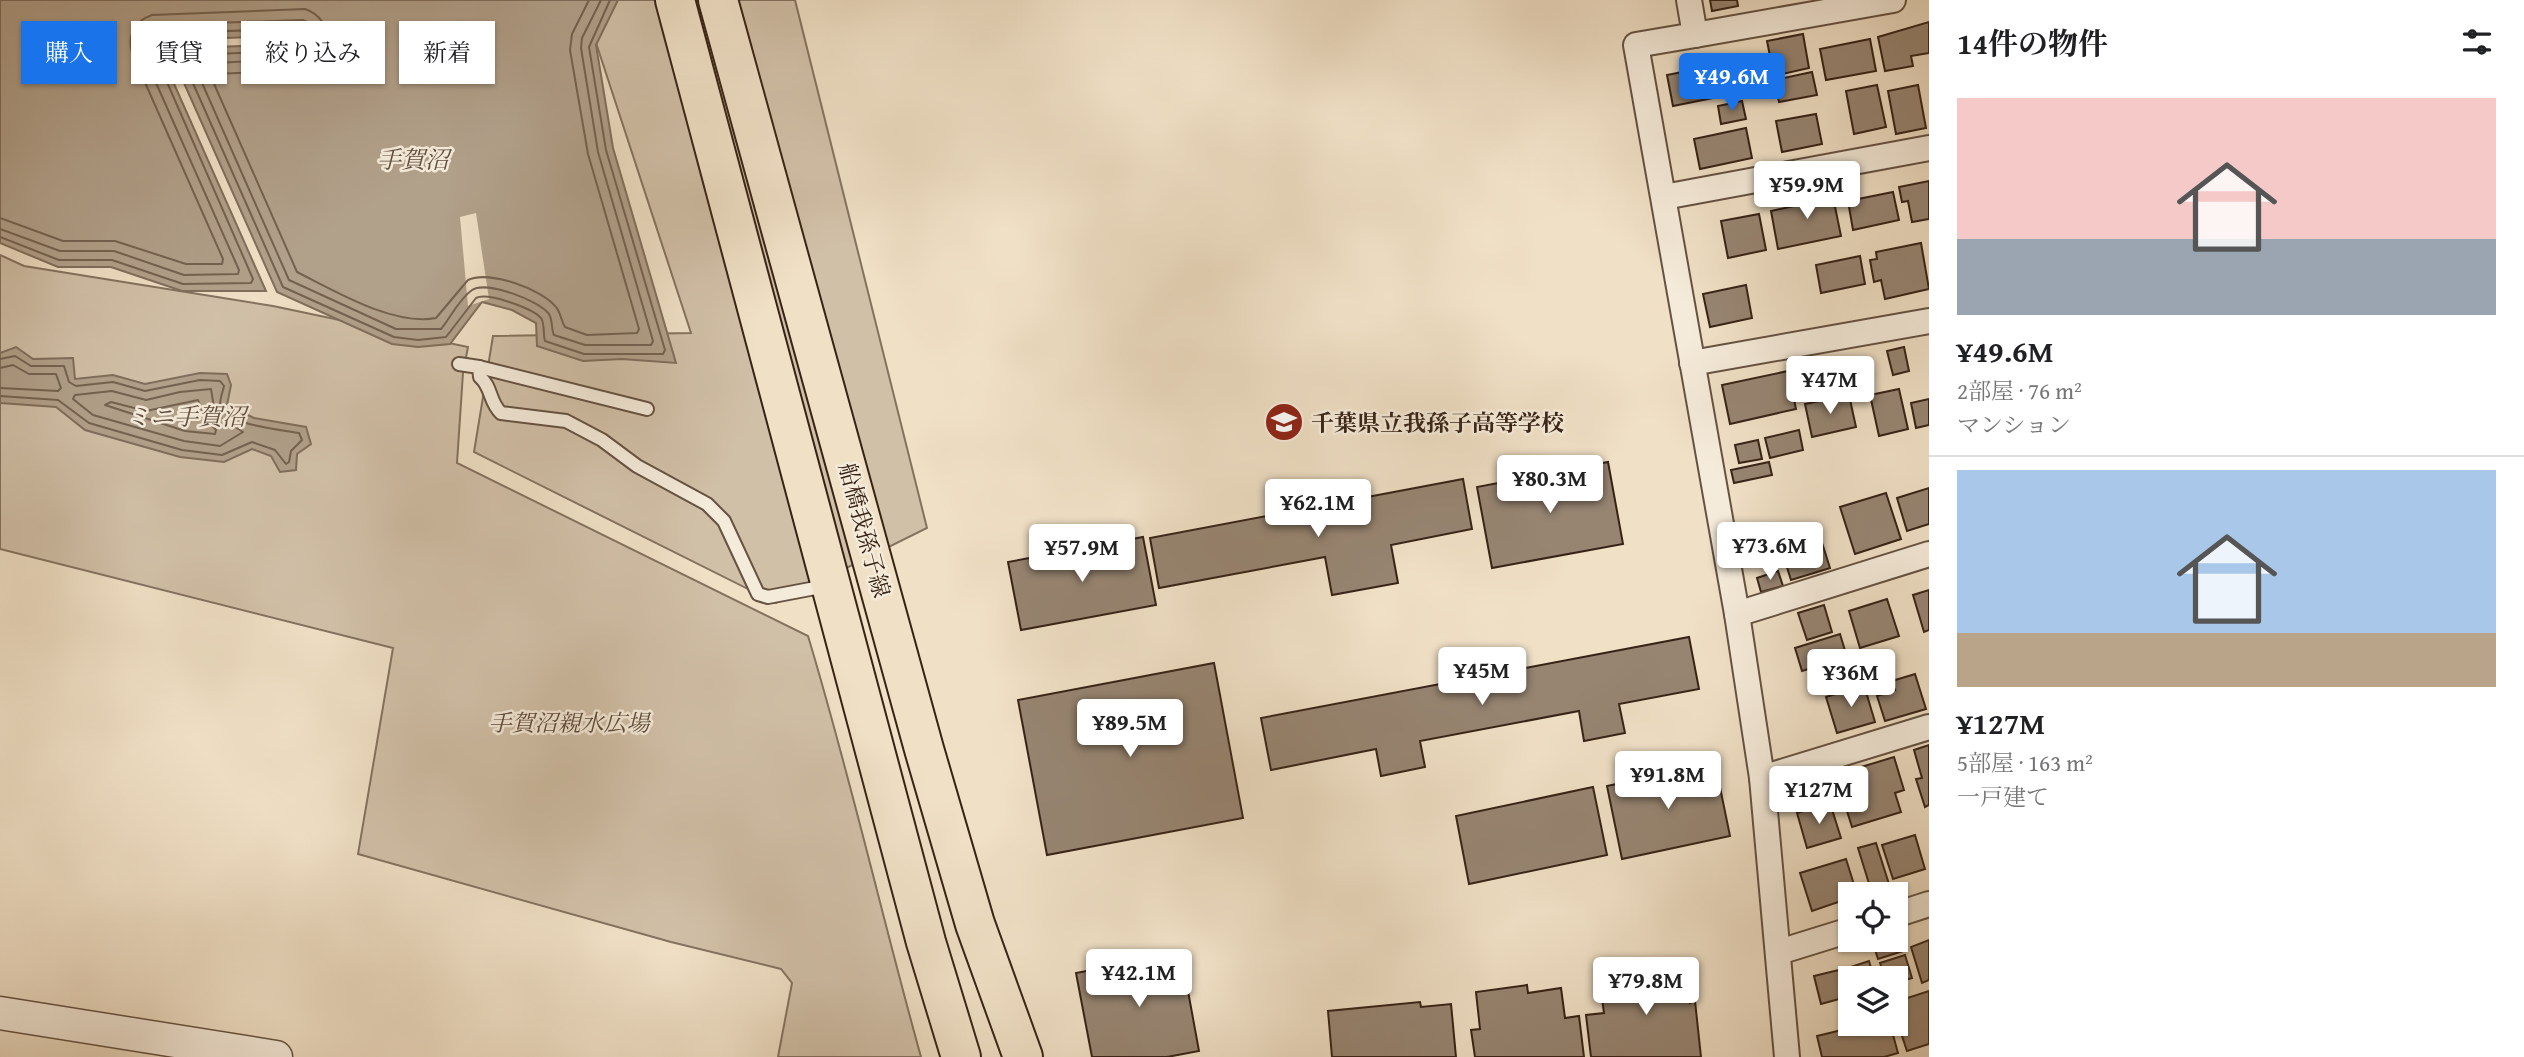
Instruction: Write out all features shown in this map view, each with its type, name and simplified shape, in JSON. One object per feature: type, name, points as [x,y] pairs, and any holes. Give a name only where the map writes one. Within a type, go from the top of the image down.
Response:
[{"type":"main road","name":"船橋我孫子線","points":[[675,0],[831,577],[926,942],[961,1057]]},
{"type":"main road","name":"船橋我孫子線","points":[[718,0],[975,924],[1023,1057]]},
{"type":"street","points":[[1689,0],[1695,35]]},
{"type":"street","points":[[1787,1057],[1762,778],[1737,614],[1636,46],[1862,2],[1893,0]]},
{"type":"street","points":[[1664,197],[1929,148]]},
{"type":"street","points":[[1692,363],[1929,321]]},
{"type":"street","points":[[1737,614],[1929,554]]},
{"type":"street","points":[[1762,778],[1929,727]]},
{"type":"street","points":[[1908,911],[1929,904]]},
{"type":"street","points":[[1779,952],[1838,933]]},
{"type":"street","points":[[0,1013],[276,1057]]},
{"type":"lane","points":[[459,364],[647,409]]},
{"type":"lane","points":[[479,367],[480,377],[489,387],[492,402],[501,413],[566,421],[602,440],[637,466],[693,494],[716,510],[758,594],[768,597],[831,577]]},
{"type":"green space","points":[[588,0],[795,0],[927,528],[776,603],[474,452],[493,336],[691,333],[583,3]]},
{"type":"green space","name":"手賀沼親水広場","points":[[0,255],[24,266],[273,306],[468,347],[463,373],[457,463],[808,636],[921,1057],[778,1057],[792,983],[781,969],[671,942],[358,854],[393,648],[0,549]]},
{"type":"water","name":"手賀沼","points":[[0,0],[618,0],[596,45],[613,148],[676,363],[622,359],[583,361],[537,346],[536,323],[512,310],[482,302],[450,344],[418,347],[392,344],[277,292],[184,84],[227,84],[227,47],[241,46],[241,84],[385,84],[385,21],[241,21],[241,37],[227,38],[227,21],[131,21],[131,84],[174,84],[266,291],[182,291],[111,267],[58,267],[0,243]]},
{"type":"water","name":"ミニ手賀沼","points":[[16,347],[33,359],[73,358],[75,379],[113,375],[145,384],[200,373],[227,374],[231,385],[227,405],[254,418],[306,427],[311,444],[297,454],[296,470],[280,472],[271,456],[252,449],[224,462],[180,457],[85,430],[56,407],[0,403],[0,353]]},
{"type":"pier","points":[[476,213],[489,299],[468,306],[460,217]]},
{"type":"building","points":[[1710,0],[1737,0],[1738,6],[1712,11]]},
{"type":"building","points":[[1929,22],[1929,53],[1911,56],[1913,66],[1885,71],[1878,37]]},
{"type":"building","points":[[1803,34],[1809,68],[1774,76],[1767,41]]},
{"type":"building","points":[[1870,39],[1876,71],[1826,80],[1820,49]]},
{"type":"building","points":[[1732,62],[1738,93],[1673,106],[1667,75]]},
{"type":"building","points":[[1812,72],[1817,95],[1779,102],[1774,80]]},
{"type":"building","points":[[1877,85],[1886,127],[1854,134],[1846,91]]},
{"type":"building","points":[[1918,85],[1926,128],[1896,134],[1888,91]]},
{"type":"building","points":[[1742,101],[1746,119],[1721,124],[1718,106]]},
{"type":"building","points":[[1816,114],[1822,144],[1782,152],[1776,121]]},
{"type":"building","points":[[1746,128],[1752,158],[1700,169],[1694,139]]},
{"type":"building","points":[[1929,181],[1929,219],[1912,222],[1908,201],[1902,202],[1899,187]]},
{"type":"building","points":[[1831,187],[1841,236],[1778,249],[1771,211],[1813,202],[1811,191]]},
{"type":"building","points":[[1893,192],[1899,220],[1853,230],[1848,201]]},
{"type":"building","points":[[1759,214],[1766,250],[1728,258],[1721,221]]},
{"type":"building","points":[[1921,243],[1929,289],[1885,299],[1881,280],[1874,282],[1870,260],[1877,259],[1876,252]]},
{"type":"building","points":[[1860,256],[1865,284],[1821,293],[1816,265]]},
{"type":"building","points":[[1746,285],[1752,318],[1710,327],[1703,294]]},
{"type":"building","points":[[1904,347],[1909,371],[1893,375],[1887,351]]},
{"type":"building","points":[[1788,371],[1796,409],[1730,424],[1722,385]]},
{"type":"building","points":[[1899,389],[1908,429],[1879,436],[1870,395]]},
{"type":"building","points":[[1849,395],[1856,427],[1812,437],[1805,404]]},
{"type":"building","points":[[1929,399],[1929,425],[1916,428],[1911,403]]},
{"type":"building","points":[[1799,430],[1803,450],[1770,458],[1765,438]]},
{"type":"building","points":[[1758,440],[1762,459],[1739,463],[1735,445]]},
{"type":"building","points":[[1608,462],[1623,544],[1492,568],[1477,487]]},
{"type":"building","points":[[1769,462],[1772,475],[1734,483],[1731,470]]},
{"type":"building","points":[[1463,479],[1472,529],[1391,545],[1398,583],[1332,595],[1325,557],[1159,588],[1150,538]]},
{"type":"building","points":[[1929,488],[1929,524],[1907,531],[1897,498]]},
{"type":"building","points":[[1886,493],[1901,539],[1855,554],[1840,507]]},
{"type":"building","points":[[1817,527],[1830,568],[1791,580],[1785,561],[1770,566],[1764,548],[1780,544],[1778,539]]},
{"type":"building","points":[[1143,537],[1156,605],[1021,630],[1008,562]]},
{"type":"building","points":[[1778,571],[1783,586],[1761,592],[1757,578]]},
{"type":"building","points":[[1929,590],[1929,630],[1924,632],[1913,595]]},
{"type":"building","points":[[1887,599],[1899,636],[1860,648],[1849,611]]},
{"type":"building","points":[[1824,605],[1832,632],[1807,640],[1798,613]]},
{"type":"building","points":[[1840,634],[1847,657],[1802,671],[1795,648]]},
{"type":"building","points":[[1689,637],[1699,689],[1619,704],[1625,733],[1584,741],[1579,711],[1420,741],[1425,767],[1381,776],[1376,749],[1271,770],[1261,718]]},
{"type":"building","points":[[1214,663],[1243,818],[1047,855],[1018,700]]},
{"type":"building","points":[[1915,674],[1926,709],[1885,721],[1877,696],[1895,690],[1892,681]]},
{"type":"building","points":[[1864,685],[1875,722],[1837,733],[1826,697]]},
{"type":"building","points":[[1929,745],[1929,805],[1925,807],[1916,779],[1922,778],[1914,750]]},
{"type":"building","points":[[1894,757],[1904,790],[1895,793],[1901,812],[1852,827],[1841,792],[1863,785],[1858,768]]},
{"type":"building","points":[[1715,763],[1730,836],[1622,859],[1607,786]]},
{"type":"building","points":[[1593,787],[1607,855],[1469,884],[1456,816]]},
{"type":"building","points":[[1830,803],[1841,838],[1807,848],[1797,813]]},
{"type":"building","points":[[1915,835],[1925,869],[1893,879],[1882,845]]},
{"type":"building","points":[[1876,843],[1888,882],[1869,882],[1858,848]]},
{"type":"building","points":[[1846,859],[1853,882],[1838,882],[1838,902],[1812,911],[1800,873]]},
{"type":"building","points":[[1929,940],[1929,980],[1922,983],[1911,947]]},
{"type":"building","points":[[1876,952],[1900,952],[1878,959]]},
{"type":"building","points":[[1181,953],[1199,1051],[1167,1057],[1092,1057],[1076,973]]},
{"type":"building","points":[[1905,955],[1912,978],[1908,979],[1908,966],[1881,966],[1880,963]]},
{"type":"building","points":[[1869,961],[1870,966],[1854,966]]},
{"type":"building","points":[[1685,965],[1690,1003],[1695,1001],[1701,1057],[1591,1057],[1586,1015],[1604,1013],[1600,983],[1630,980],[1629,972]]},
{"type":"building","points":[[1838,970],[1838,999],[1821,1004],[1814,976]]},
{"type":"building","points":[[1527,985],[1528,993],[1561,988],[1565,1018],[1579,1016],[1584,1057],[1475,1057],[1471,1030],[1480,1029],[1476,992]]},
{"type":"building","points":[[1929,991],[1929,1044],[1907,1051],[1902,1036],[1908,1036],[1908,998]]},
{"type":"building","points":[[1420,1002],[1421,1007],[1451,1004],[1456,1057],[1332,1057],[1328,1011]]},
{"type":"building","points":[[1838,1031],[1838,1036],[1893,1036],[1898,1053],[1884,1057],[1822,1057],[1817,1036]]},
{"type":"place","name":"千葉県立我孫子高等学校","points":[[1284,422]]}]
